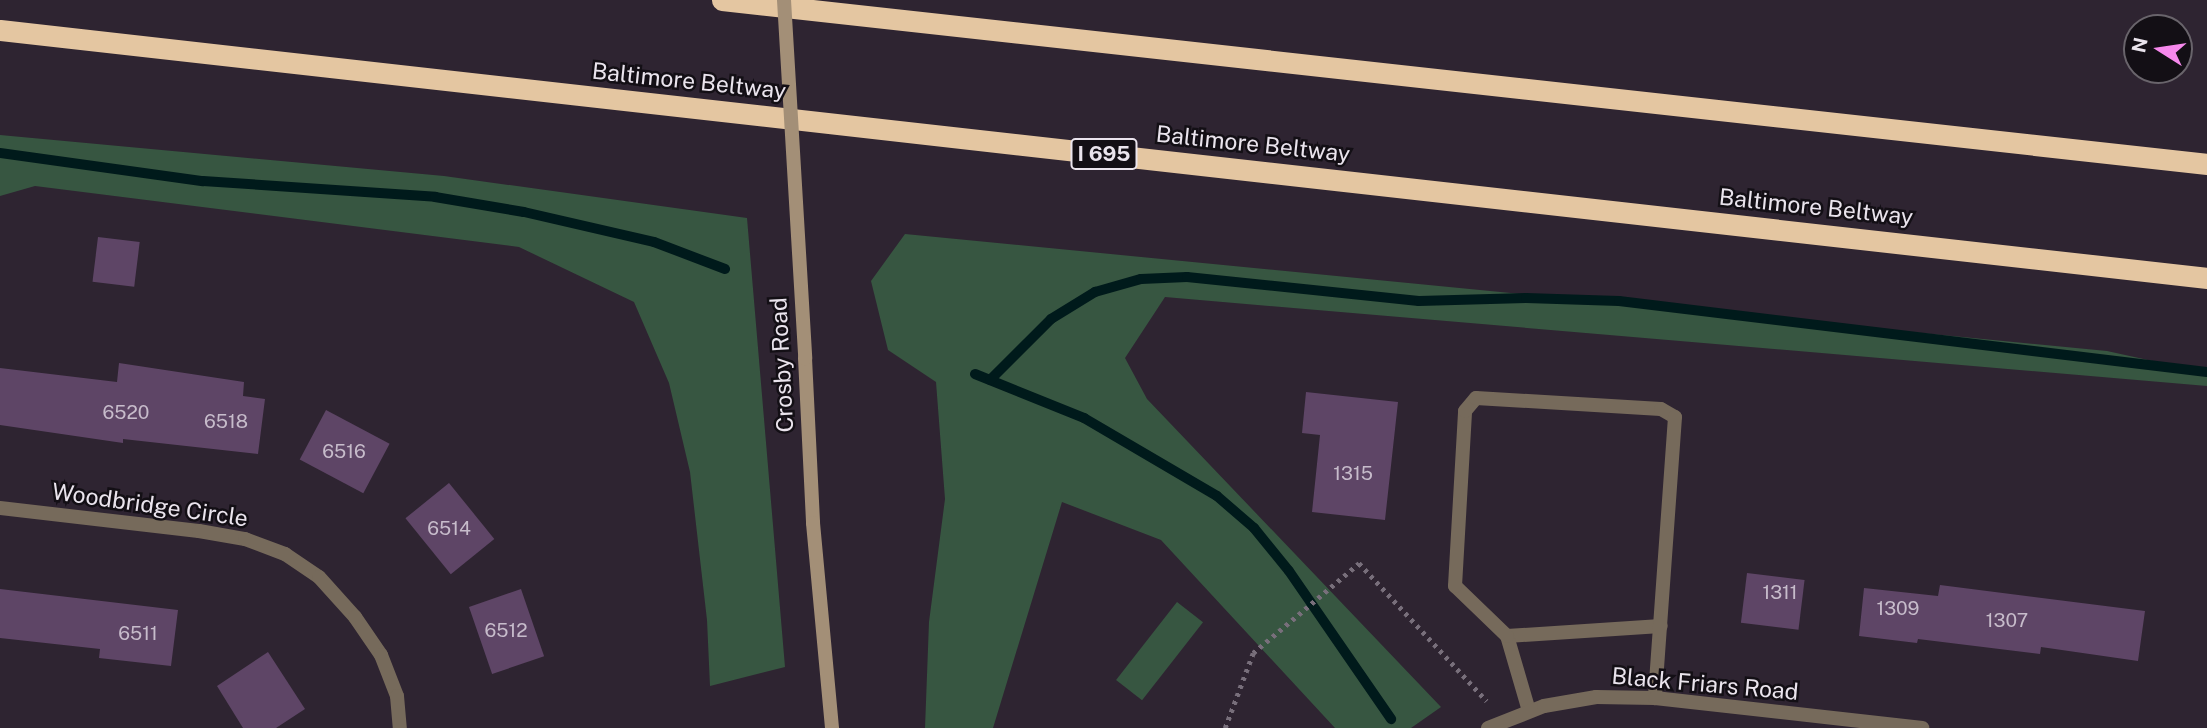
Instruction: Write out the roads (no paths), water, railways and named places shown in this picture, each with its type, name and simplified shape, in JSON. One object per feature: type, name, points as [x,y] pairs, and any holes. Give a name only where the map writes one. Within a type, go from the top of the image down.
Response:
[{"type":"highway","points":[[722,0],[2207,164]]},
{"type":"highway","name":"Baltimore Beltway","points":[[0,30],[2207,278]]},
{"type":"main road","name":"Crosby Road","points":[[784,0],[813,523],[832,728]]},
{"type":"street","points":[[1530,711],[1507,636],[1455,586],[1465,411],[1476,398],[1661,409],[1675,416],[1655,698]]},
{"type":"street","name":"Woodbridge Circle","points":[[0,508],[199,531],[245,539],[285,554],[318,577],[355,617],[382,655],[397,696],[400,728]]},
{"type":"street","points":[[1507,636],[1661,626]]},
{"type":"street","name":"Black Friars Road","points":[[1488,728],[1530,711],[1595,697],[1655,698],[1922,728]]},
{"type":"waterway","points":[[0,153],[203,181],[435,197],[524,212],[654,242],[725,269]]},
{"type":"waterway","points":[[990,380],[1051,319],[1095,292],[1141,279],[1187,277],[1419,301],[1526,298],[1619,301],[2207,372]]},
{"type":"waterway","points":[[975,374],[1084,418],[1217,496],[1254,528],[1289,571],[1391,719]]}]
